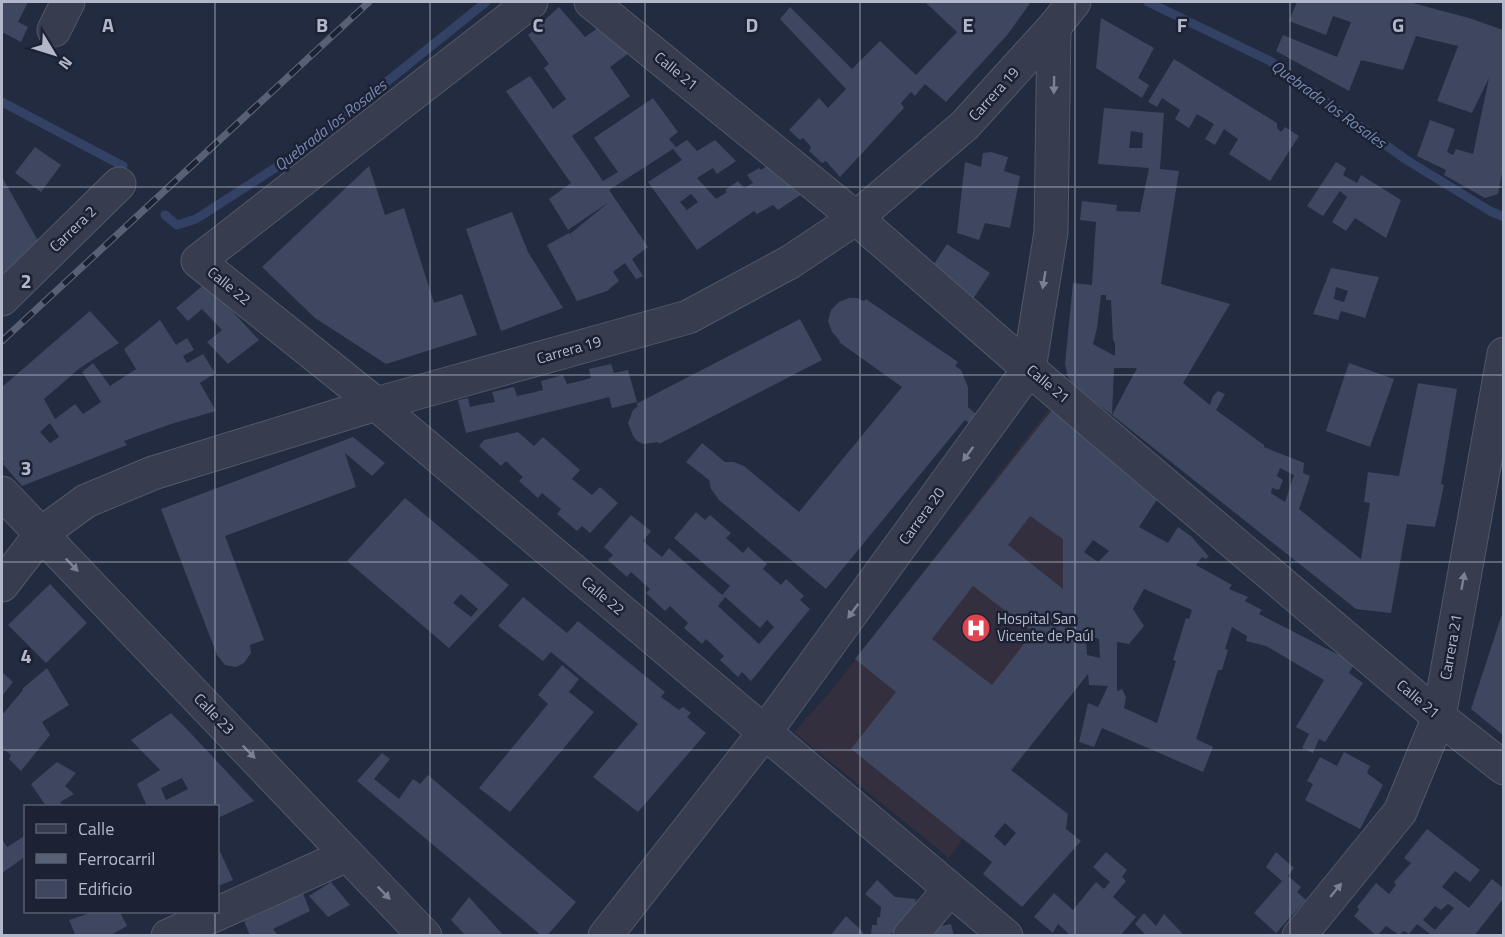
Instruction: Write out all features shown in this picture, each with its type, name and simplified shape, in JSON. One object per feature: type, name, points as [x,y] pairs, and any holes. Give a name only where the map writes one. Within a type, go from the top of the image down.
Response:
[{"type":"street","name":"Calle 22","points":[[531,2],[198,261],[376,404],[1006,936]]},
{"type":"street","name":"Calle 21","points":[[591,2],[856,218],[1029,369],[1439,717],[1503,768]]},
{"type":"street","name":"Carrera 19","points":[[2,585],[42,533],[86,501],[153,473],[376,404],[688,317],[790,262],[856,218],[965,125],[1065,13]]},
{"type":"street","name":"Carrera 20","points":[[605,936],[765,732],[1029,369],[1051,232],[1065,13]]},
{"type":"street","name":"Carrera 2","points":[[2,299],[119,184]]},
{"type":"street","name":"Carrera 21","points":[[1299,936],[1400,812],[1439,717],[1503,354]]},
{"type":"street","name":"Calle 23","points":[[2,493],[425,936]]},
{"type":"street","points":[[219,913],[347,855]]},
{"type":"street","points":[[910,936],[950,889]]},
{"type":"street","points":[[168,936],[219,913]]},
{"type":"shaded area","name":"Hospital San Vicente de Paúl","points":[[1049,409],[1107,452],[1070,565],[1075,690],[1011,772],[949,858],[794,732],[831,691]]},
{"type":"building","points":[[2,2],[28,2],[18,22],[28,27],[21,42],[2,32]]},
{"type":"building","points":[[925,2],[1031,2],[1008,34],[946,102],[925,84],[915,96],[911,92],[901,103],[904,108],[840,177],[826,161],[822,163],[809,151],[811,147],[803,138],[800,140],[789,130],[819,98],[828,108],[846,89],[780,19],[790,7],[852,69],[880,41],[916,75],[957,32]]},
{"type":"building","points":[[1297,2],[1409,2],[1503,30],[1503,168],[1498,194],[1485,198],[1444,175],[1446,170],[1417,156],[1430,120],[1455,129],[1447,152],[1453,155],[1456,149],[1473,154],[1489,78],[1472,113],[1437,101],[1458,46],[1416,36],[1403,70],[1361,60],[1349,91],[1276,51],[1283,35],[1337,57],[1351,22],[1333,16],[1326,35],[1289,21]]},
{"type":"building","points":[[559,7],[585,37],[605,23],[629,53],[610,67],[630,96],[572,136],[603,181],[618,172],[594,138],[653,98],[678,132],[669,139],[676,147],[687,140],[697,151],[715,140],[736,161],[717,174],[713,168],[697,178],[716,199],[738,181],[744,188],[753,183],[747,175],[773,162],[802,194],[778,210],[773,205],[757,214],[754,211],[697,250],[648,182],[682,160],[673,149],[609,190],[648,247],[632,259],[643,276],[636,279],[625,263],[613,272],[619,281],[607,291],[577,301],[547,245],[569,233],[577,245],[570,234],[609,202],[568,230],[549,199],[571,183],[506,91],[530,76],[553,109],[566,99],[544,68],[549,64],[528,35]],"holes":[[[691,194],[698,202],[687,210],[680,202]]]},
{"type":"building","points":[[1101,18],[1154,48],[1138,78],[1149,85],[1142,98],[1096,68]]},
{"type":"building","points":[[1174,59],[1277,123],[1277,128],[1281,132],[1285,127],[1299,136],[1270,181],[1229,154],[1238,139],[1224,129],[1215,145],[1205,139],[1214,124],[1197,114],[1189,128],[1175,119],[1180,110],[1162,98],[1157,107],[1148,102]]},
{"type":"building","points":[[1104,108],[1164,113],[1160,169],[1179,171],[1161,284],[1230,304],[1183,383],[1210,405],[1213,396],[1218,391],[1225,394],[1216,410],[1264,447],[1304,463],[1303,473],[1310,476],[1299,509],[1361,559],[1370,503],[1364,502],[1368,472],[1399,476],[1418,383],[1457,389],[1441,484],[1444,485],[1435,527],[1407,524],[1391,613],[1356,609],[1073,385],[1068,377],[1065,364],[1073,283],[1092,285],[1096,222],[1080,220],[1082,201],[1117,205],[1116,211],[1140,212],[1149,168],[1098,164]],"holes":[[[1131,131],[1143,133],[1142,148],[1129,148]],[[1101,295],[1106,295],[1106,300],[1111,300],[1115,356],[1093,344]],[[1114,368],[1137,368],[1112,415]],[[1280,468],[1294,475],[1285,502],[1271,493],[1272,488],[1279,490],[1283,480],[1277,476]]]},
{"type":"building","points":[[35,147],[61,165],[41,192],[15,173]]},
{"type":"building","points":[[991,152],[1008,157],[1004,171],[1020,176],[1010,228],[985,223],[979,240],[957,233],[965,162],[981,167],[983,153]]},
{"type":"building","points":[[1336,162],[1346,168],[1343,175],[1357,183],[1361,175],[1401,200],[1386,238],[1355,218],[1346,231],[1332,222],[1347,197],[1340,191],[1323,216],[1307,206]]},
{"type":"building","points":[[369,166],[385,215],[404,208],[434,303],[462,294],[477,335],[386,364],[315,318],[262,267]]},
{"type":"building","points":[[2,177],[45,253],[2,287]]},
{"type":"building","points":[[512,212],[528,252],[563,308],[501,331],[466,229]]},
{"type":"building","points":[[947,244],[990,273],[973,299],[930,270]]},
{"type":"building","points":[[1331,268],[1379,277],[1365,318],[1341,311],[1338,320],[1313,314]],"holes":[[[1336,287],[1348,291],[1344,302],[1334,299]]]},
{"type":"building","points":[[206,283],[259,340],[228,364],[207,342],[222,330],[202,309],[188,321],[176,308]]},
{"type":"building","points":[[849,298],[864,301],[866,299],[958,362],[955,366],[961,370],[968,387],[968,407],[976,414],[969,423],[965,420],[826,589],[719,500],[711,489],[709,480],[686,462],[702,443],[725,462],[734,462],[744,466],[799,512],[902,387],[839,342],[832,332],[828,321],[831,310],[839,302]]},
{"type":"building","points":[[90,311],[119,343],[80,368],[44,399],[55,419],[75,404],[83,414],[101,402],[82,372],[93,363],[110,386],[136,369],[124,349],[160,320],[176,345],[187,338],[194,350],[183,356],[187,363],[203,354],[215,373],[200,383],[216,411],[124,441],[127,445],[22,486],[2,463],[4,462],[2,458],[2,387]],"holes":[[[50,423],[59,437],[50,443],[40,432]]]},
{"type":"building","points":[[800,319],[822,360],[659,444],[658,442],[644,444],[633,436],[628,423],[633,410],[638,406],[636,404]]},
{"type":"building","points":[[1349,363],[1394,379],[1370,447],[1326,431]]},
{"type":"building","points":[[611,364],[614,373],[628,370],[637,402],[612,408],[609,397],[466,433],[458,400],[468,398],[470,407],[495,402],[492,392],[514,387],[517,396],[531,393],[543,390],[541,381],[563,375],[567,384],[580,381],[591,378],[589,369]]},
{"type":"building","points":[[1052,410],[1158,498],[1139,527],[1168,543],[1178,527],[1192,537],[1209,557],[1205,559],[1202,557],[1196,565],[1232,585],[1229,589],[1248,597],[1245,601],[1262,610],[1259,614],[1339,655],[1342,652],[1355,663],[1349,673],[1363,683],[1325,742],[1319,739],[1313,753],[1302,748],[1309,734],[1296,727],[1324,680],[1266,646],[1246,641],[1247,636],[1232,627],[1225,649],[1228,650],[1222,670],[1218,670],[1196,739],[1213,747],[1203,772],[1102,728],[1094,747],[1079,742],[1088,703],[1098,707],[1108,686],[1089,685],[1088,674],[1011,770],[1068,814],[1066,829],[1081,841],[1022,907],[983,874],[992,862],[851,749],[896,692],[855,659]],"holes":[[[1030,516],[1063,539],[1063,589],[1008,545]],[[1093,540],[1109,551],[1098,562],[1084,552]],[[973,586],[1033,632],[992,685],[932,639]],[[1144,589],[1192,610],[1189,619],[1186,618],[1173,660],[1176,661],[1157,723],[1124,708],[1126,697],[1122,689],[1117,691],[1117,642],[1129,644],[1144,626],[1133,609]],[[1086,635],[1099,639],[1100,658],[1087,655]],[[1005,823],[1016,833],[1005,846],[994,836]]]},
{"type":"building","points":[[518,432],[534,446],[543,437],[580,470],[572,479],[592,495],[600,487],[618,503],[590,533],[582,526],[577,531],[557,514],[561,509],[542,493],[538,498],[519,481],[523,477],[506,461],[501,466],[479,446],[484,440]]},
{"type":"building","points":[[353,437],[385,463],[372,476],[345,453],[356,487],[225,536],[264,640],[250,645],[251,653],[244,663],[236,667],[225,665],[217,655],[161,509]]},
{"type":"building","points":[[405,498],[509,585],[449,648],[347,561]],"holes":[[[461,594],[478,609],[471,617],[453,603]]]},
{"type":"building","points":[[696,512],[705,520],[710,515],[731,533],[726,538],[743,553],[748,547],[767,564],[763,569],[781,585],[786,579],[804,596],[800,600],[810,609],[751,681],[742,672],[738,677],[720,660],[724,656],[706,639],[702,644],[684,628],[688,623],[670,606],[665,611],[646,593],[650,589],[631,572],[627,577],[608,560],[613,555],[604,547],[631,515],[651,531],[643,541],[662,557],[669,548],[722,595],[730,586],[674,538]],"holes":[[[725,597],[760,628],[767,620],[774,627],[759,644],[718,606]]]},
{"type":"building","points":[[50,584],[87,623],[46,663],[8,625]]},
{"type":"building","points":[[523,597],[567,633],[578,621],[665,692],[661,697],[679,710],[683,707],[691,713],[687,717],[706,733],[638,812],[593,777],[638,724],[551,652],[543,661],[498,626]]},
{"type":"building","points":[[1503,611],[1503,735],[1471,709]]},
{"type":"building","points":[[562,665],[579,679],[569,692],[594,712],[510,812],[479,788],[548,704],[538,695]]},
{"type":"building","points":[[47,668],[69,705],[42,722],[50,735],[21,771],[9,759],[11,755],[2,748],[2,715],[22,689]]},
{"type":"building","points":[[2,672],[13,682],[2,696]]},
{"type":"building","points":[[171,713],[254,801],[219,818],[219,805],[147,805],[137,784],[160,770],[131,740]],"holes":[[[182,778],[188,789],[166,800],[161,788]]]},
{"type":"building","points":[[1344,752],[1370,766],[1367,773],[1383,785],[1360,829],[1305,800],[1313,784],[1307,781],[1320,757],[1337,766]]},
{"type":"building","points":[[382,753],[390,759],[374,779],[399,799],[413,779],[420,784],[428,775],[576,902],[547,936],[542,936],[357,781]]},
{"type":"building","points":[[57,762],[76,773],[65,786],[74,794],[60,802],[62,805],[45,805],[31,784]]},
{"type":"building","points":[[1427,829],[1480,870],[1470,882],[1455,871],[1442,887],[1469,908],[1492,879],[1503,888],[1503,899],[1474,936],[1428,936],[1430,934],[1417,924],[1409,934],[1404,931],[1399,935],[1386,926],[1377,936],[1354,916],[1359,910],[1357,907],[1376,883],[1389,894],[1396,885],[1394,882],[1411,863],[1404,858]],"holes":[[[1448,904],[1454,908],[1435,930],[1423,920],[1435,906],[1441,910]]]},
{"type":"building","points":[[24,836],[24,857],[2,873],[2,839],[7,847]]},
{"type":"building","points":[[219,849],[233,880],[219,886]]},
{"type":"building","points":[[1106,852],[1127,870],[1122,877],[1126,881],[1113,897],[1136,917],[1120,936],[1071,936],[1058,924],[1053,933],[1034,917],[1054,893],[1073,910],[1096,882],[1104,889],[1110,882],[1093,867]]},
{"type":"building","points":[[1276,852],[1294,868],[1288,876],[1301,887],[1297,892],[1306,900],[1276,933],[1254,913],[1282,881],[1266,867]]},
{"type":"building","points":[[877,880],[895,897],[916,899],[913,917],[903,918],[900,932],[891,933],[891,936],[871,935],[872,925],[877,925],[877,918],[880,917],[881,907],[865,894]]},
{"type":"building","points":[[331,882],[350,905],[328,917],[309,896]]},
{"type":"building","points":[[303,893],[310,911],[273,929],[278,936],[250,936],[244,921]]},
{"type":"building","points":[[469,897],[504,936],[466,936],[451,920]]},
{"type":"building","points":[[90,913],[120,913],[127,926],[109,936],[76,936],[69,920]]},
{"type":"building","points":[[1144,913],[1156,926],[1164,914],[1182,933],[1181,936],[1147,936],[1135,924]]},
{"type":"building","points":[[846,916],[863,932],[862,936],[830,936]]},
{"type":"building","points":[[951,924],[954,936],[934,936],[932,928]]},
{"type":"waterway","name":"Quebrada los Rosales","points":[[165,215],[177,225],[196,219],[297,154],[486,2]]},
{"type":"waterway","name":"Quebrada los Rosales","points":[[1148,2],[1270,61],[1405,159],[1490,211],[1504,217]]},
{"type":"waterway","name":"Quebrada los Rosales","points":[[2,102],[123,166]]},
{"type":"railway","points":[[2,341],[369,2]]},
{"type":"place","name":"Hospital San Vicente de Paúl","points":[[976,628]]}]
